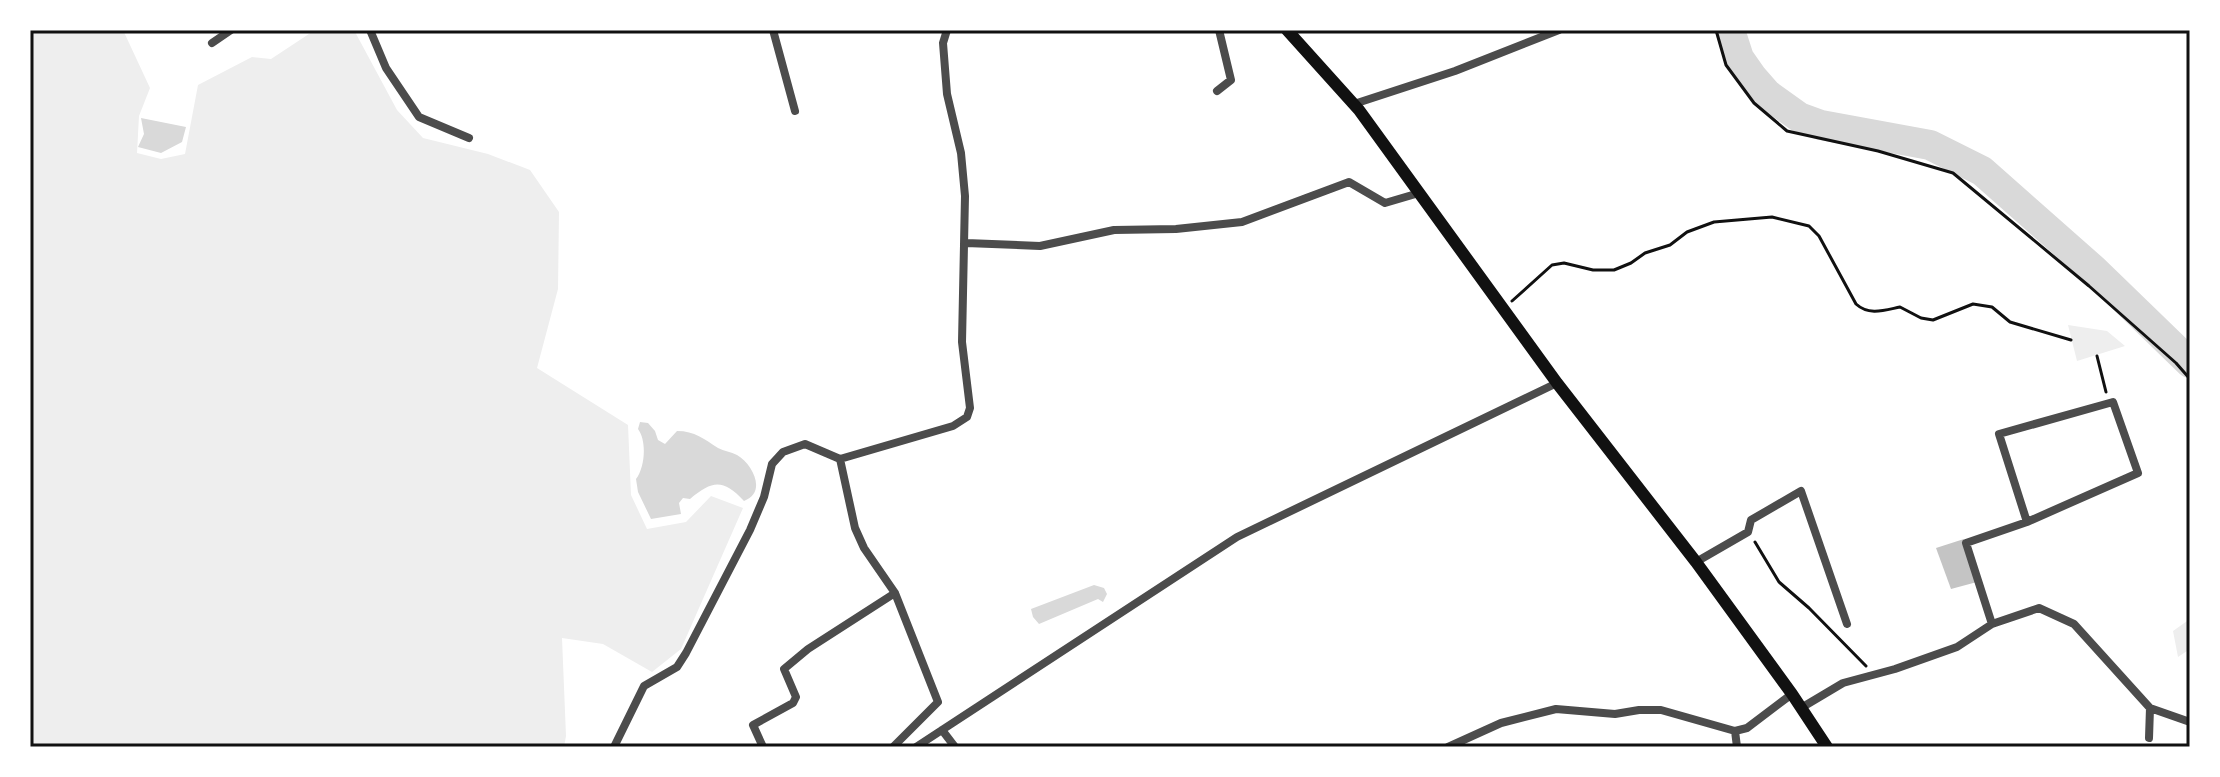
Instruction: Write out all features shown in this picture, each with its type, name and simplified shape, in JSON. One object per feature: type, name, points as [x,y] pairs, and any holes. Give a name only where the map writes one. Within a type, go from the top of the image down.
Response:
[{"type":"main road","points":[[1287,30],[1354,104],[1557,383],[1696,562],[1827,747]]},
{"type":"street","points":[[212,43],[231,30]]},
{"type":"street","points":[[370,30],[386,68],[419,117],[469,138]]},
{"type":"street","points":[[773,30],[795,111]]},
{"type":"street","points":[[614,747],[644,686],[677,667],[686,653],[750,530],[764,497],[772,464],[783,452],[805,444],[840,459],[953,426],[967,417],[970,408],[962,342],[966,243],[961,153],[947,94],[943,43],[947,30]]},
{"type":"street","points":[[1217,91],[1231,80],[1219,30]]},
{"type":"street","points":[[1354,104],[1455,71],[1559,30]]},
{"type":"street","points":[[966,243],[1040,246],[1114,230],[1176,229],[1242,222],[1349,182],[1385,203],[1419,193]]},
{"type":"street","points":[[916,747],[1237,537],[1557,383]]},
{"type":"street","points":[[1992,624],[1966,543],[2027,522],[2138,473],[2113,402],[1999,434],[2027,522]]},
{"type":"street","points":[[840,459],[855,528],[864,548],[895,593],[938,702],[893,747]]},
{"type":"street","points":[[1696,562],[1748,532],[1751,520],[1801,491],[1847,624]]},
{"type":"street","points":[[763,747],[753,725],[793,703],[796,697],[784,669],[808,649],[895,593]]},
{"type":"street","points":[[1801,708],[1843,683],[1957,647],[1992,624],[2039,608],[2074,624],[2150,708],[2190,722]]},
{"type":"street","points":[[1448,747],[1501,723],[1556,709],[1615,714],[1661,710],[1735,731],[1747,728],[1792,694]]},
{"type":"street","points":[[2149,738],[2150,708]]},
{"type":"street","points":[[942,730],[955,747]]},
{"type":"street","points":[[1735,731],[1737,747]]},
{"type":"path","points":[[1716,30],[1726,65],[1754,103],[1787,131],[1878,151],[1953,173],[2089,286],[2190,379]]},
{"type":"path","points":[[1503,308],[1552,265],[1564,263],[1593,270],[1614,270],[1645,253],[1670,245],[1687,232],[1714,222],[1772,217],[1809,226],[1819,236],[1862,310],[1876,312],[1900,307],[1921,318],[1933,320],[1973,304],[1992,307],[2010,322],[2071,340]]},
{"type":"path","points":[[2097,356],[2109,403]]},
{"type":"path","points":[[1748,532],[1779,582],[1862,659],[1871,674]]},
{"type":"shaded area","points":[[30,30],[123,30],[150,88],[139,116],[137,153],[161,159],[185,154],[198,85],[252,57],[271,59],[315,30],[354,30],[397,110],[423,138],[488,154],[530,170],[559,212],[558,289],[537,368],[628,425],[631,495],[647,529],[686,522],[711,496],[743,508],[681,649],[652,672],[603,644],[562,638],[564,747],[30,747]]},
{"type":"shaded area","points":[[141,118],[186,127],[182,142],[161,153],[138,147],[144,134]]},
{"type":"shaded area","points":[[2068,325],[2107,331],[2125,346],[2077,361]]},
{"type":"shaded area","points":[[640,422],[648,423],[658,440],[665,444],[677,431],[683,431],[737,455],[752,471],[755,492],[744,501],[724,486],[712,485],[690,499],[683,498],[679,503],[681,514],[651,519],[638,492],[636,479],[644,454],[638,429]]},
{"type":"shaded area","points":[[1094,585],[1104,588],[1107,594],[1103,602],[1098,599],[1039,624],[1033,617],[1031,609]]},
{"type":"shaded area","points":[[2190,619],[2190,649],[2178,657],[2173,631]]},
{"type":"building","points":[[1964,539],[1977,582],[1951,589],[1936,548]]},
{"type":"waterway","points":[[1730,30],[1739,58],[1753,78],[1767,94],[1799,117],[1821,125],[1930,145],[1982,171],[2094,270],[2190,363]]}]
